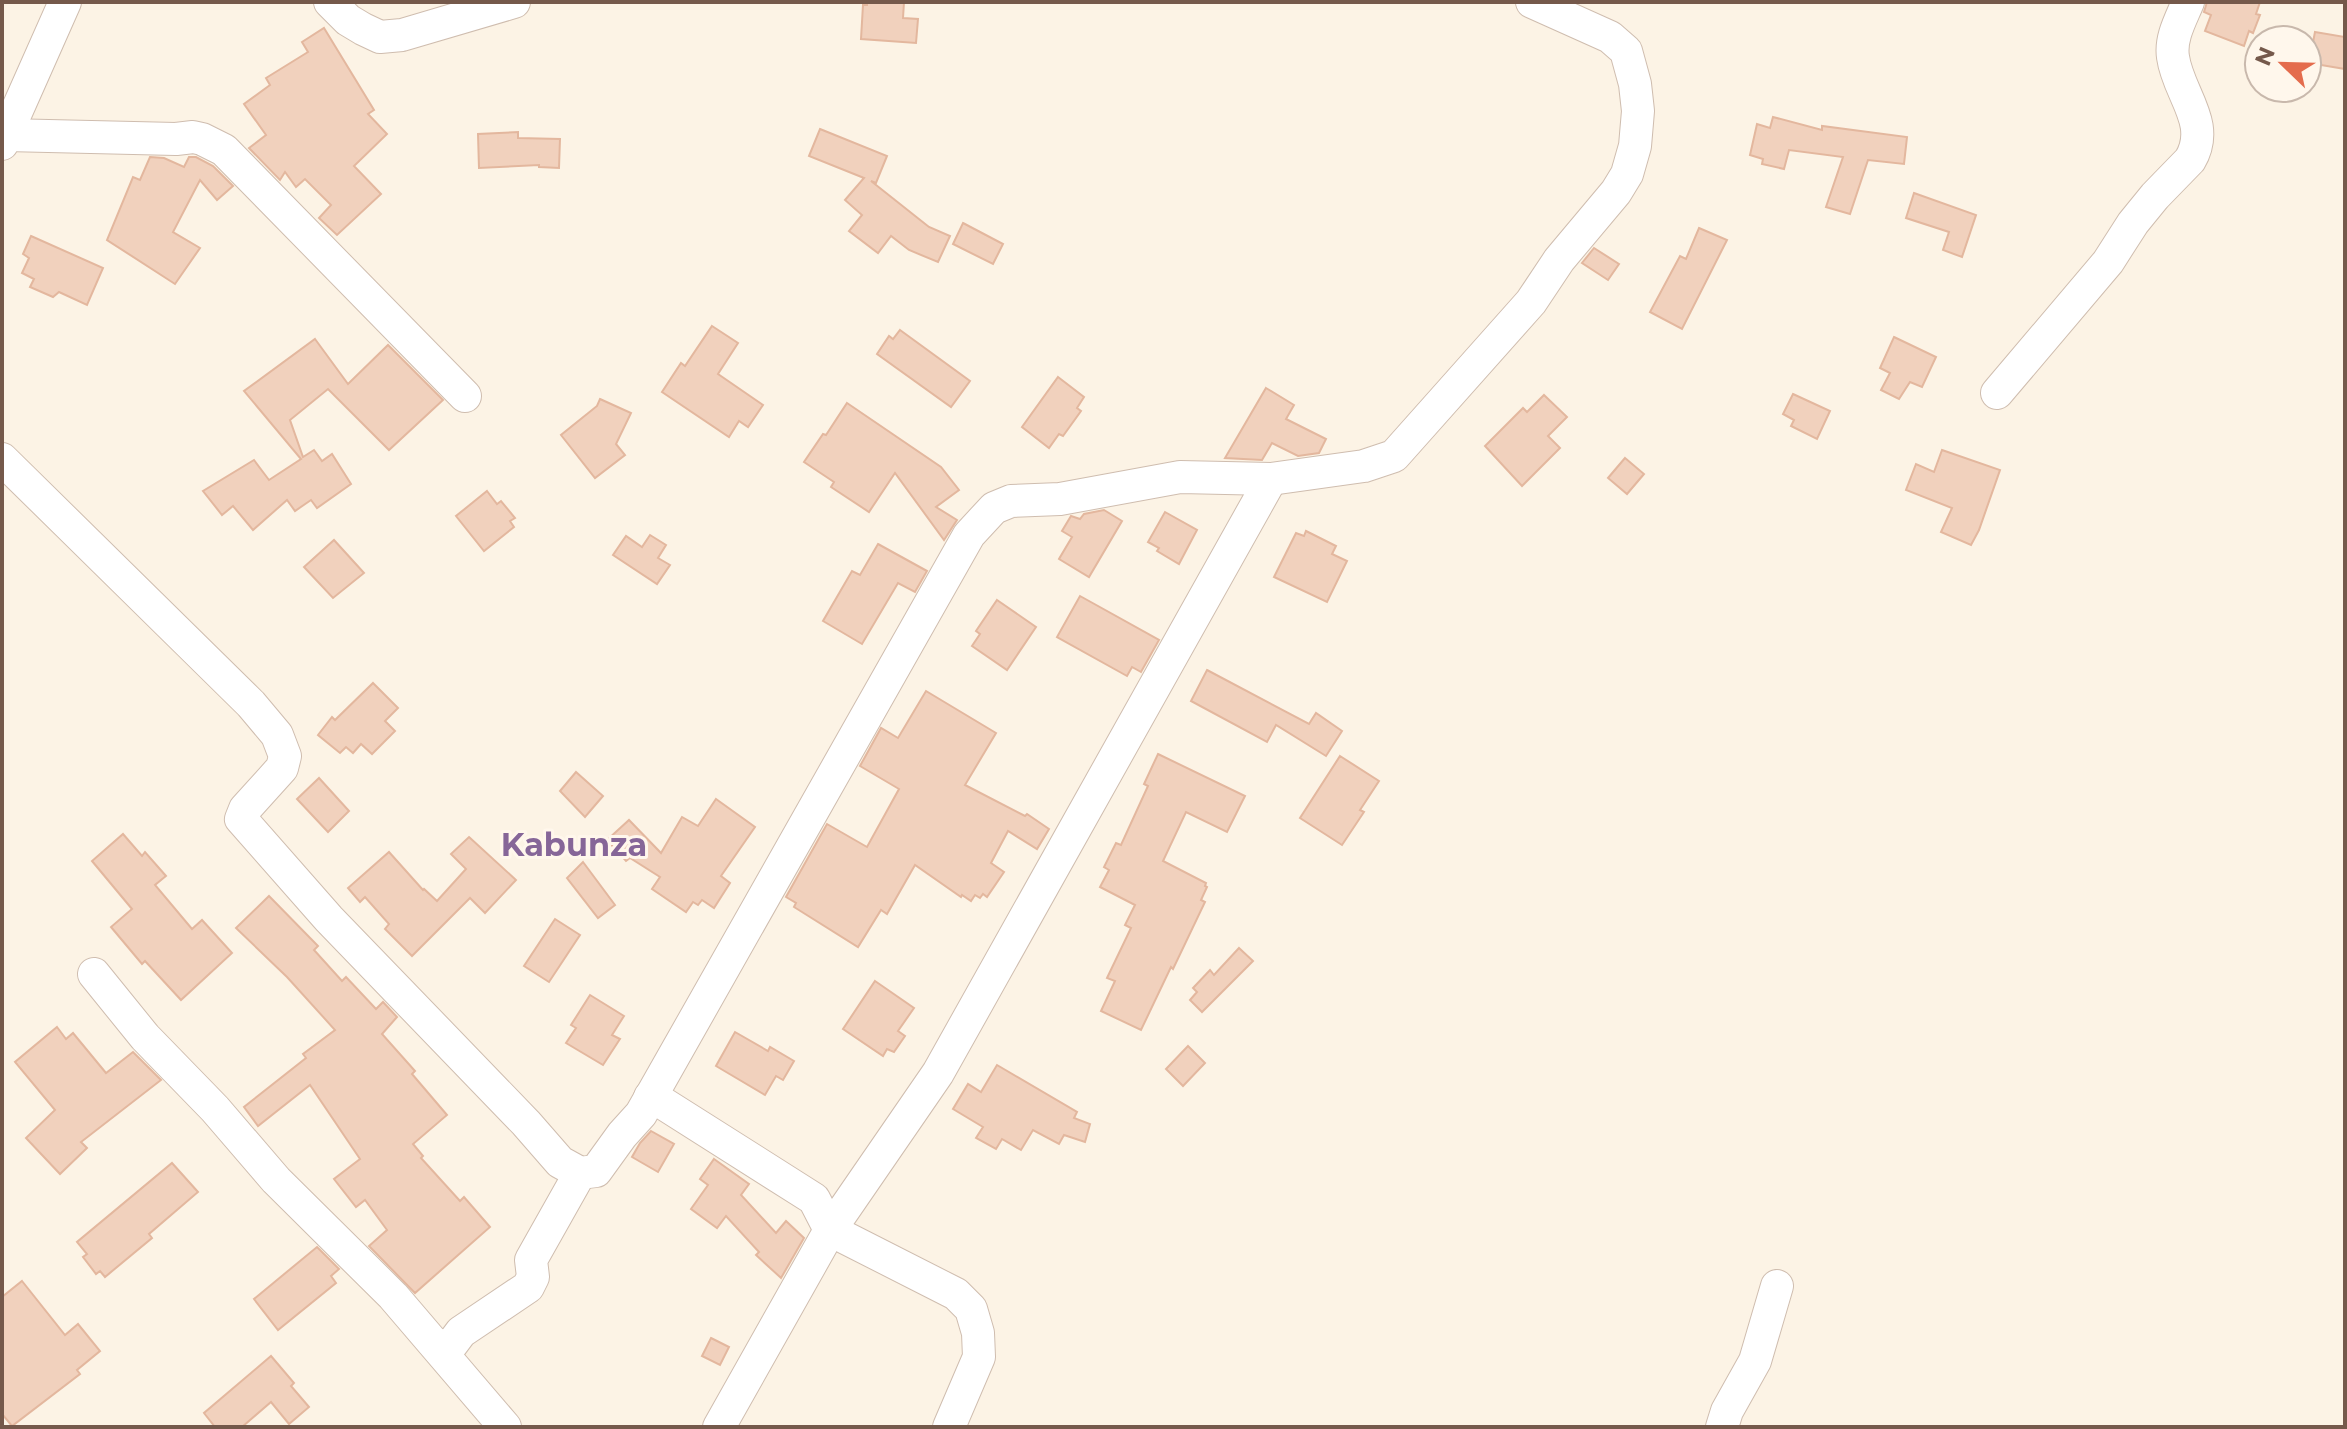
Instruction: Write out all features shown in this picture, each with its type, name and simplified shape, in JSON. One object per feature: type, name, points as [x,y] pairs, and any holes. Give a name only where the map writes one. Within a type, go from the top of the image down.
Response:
[{"type":"street","points":[[65,2],[4,140],[193,137],[211,142],[224,150],[263,187],[465,396]]},
{"type":"street","points":[[330,2],[348,20],[380,37],[402,35],[514,2]]},
{"type":"street","points":[[2,459],[251,704],[277,735],[285,756],[282,768],[245,809],[241,819],[329,919],[560,1162],[580,1173],[596,1171],[641,1114],[969,535],[994,508],[1011,501],[1060,499],[1180,477],[1271,479],[1364,466],[1394,456],[1531,302],[1559,260],[1616,192],[1627,174],[1635,146],[1638,111],[1626,51],[1610,37],[1532,2]]},
{"type":"street","points":[[1997,393],[2108,262],[2133,223],[2196,150],[2199,137],[2196,121],[2173,56],[2173,42],[2188,2]]},
{"type":"street","points":[[719,1427],[830,1230],[938,1073],[1271,479]]},
{"type":"street","points":[[94,974],[145,1037],[215,1109],[276,1180],[393,1296],[505,1427]]},
{"type":"street","points":[[650,1097],[814,1199],[830,1230],[956,1294],[971,1309],[978,1333],[979,1357],[949,1427]]},
{"type":"street","points":[[438,1346],[452,1344],[461,1332],[528,1287],[533,1277],[531,1260],[580,1173]]},
{"type":"street","points":[[1722,1427],[1727,1411],[1755,1361],[1777,1286]]},
{"type":"building","points":[[867,2],[904,2],[903,18],[918,19],[916,43],[861,39],[863,5]]},
{"type":"building","points":[[2207,2],[2260,2],[2256,24],[2243,24],[2243,46],[2205,31],[2211,15],[2204,12]]},
{"type":"building","points":[[324,28],[374,110],[368,114],[387,134],[354,166],[381,194],[337,235],[319,218],[331,205],[305,179],[296,187],[285,172],[280,180],[249,148],[266,135],[244,104],[270,85],[266,78],[308,52],[302,42]]},
{"type":"building","points":[[2323,33],[2345,37],[2345,69],[2323,65]]},
{"type":"building","points":[[1773,117],[1822,130],[1822,126],[1907,137],[1904,164],[1868,160],[1850,214],[1826,207],[1843,157],[1789,150],[1784,169],[1762,164],[1763,159],[1750,155],[1757,124],[1770,128]]},
{"type":"building","points":[[820,129],[887,156],[876,183],[871,181],[929,227],[950,236],[938,262],[909,250],[891,236],[878,253],[849,231],[862,215],[845,200],[864,178],[809,156]]},
{"type":"building","points":[[518,132],[518,138],[560,139],[559,168],[539,165],[479,168],[478,134]]},
{"type":"building","points":[[150,157],[164,158],[184,167],[189,157],[196,157],[213,166],[233,186],[217,200],[200,180],[173,232],[200,248],[175,284],[107,240],[133,177],[140,180]]},
{"type":"building","points":[[1914,193],[1976,215],[1962,257],[1943,250],[1949,232],[1906,218]]},
{"type":"building","points":[[963,223],[1003,244],[993,264],[953,244]]},
{"type":"building","points":[[1699,228],[1727,240],[1682,329],[1650,312],[1680,256],[1686,259]]},
{"type":"building","points":[[31,236],[103,268],[87,305],[59,292],[53,297],[30,287],[34,279],[22,273],[29,258],[23,254]]},
{"type":"building","points":[[1594,248],[1619,264],[1608,280],[1582,263]]},
{"type":"building","points":[[712,326],[738,343],[718,374],[763,405],[748,427],[739,421],[729,437],[662,392],[681,363],[685,366]]},
{"type":"building","points":[[900,330],[970,381],[951,407],[877,354],[889,336],[893,339]]},
{"type":"building","points":[[1894,337],[1936,357],[1922,387],[1910,382],[1899,399],[1881,390],[1890,373],[1880,368]]},
{"type":"building","points":[[315,339],[348,384],[388,345],[443,400],[389,450],[328,389],[290,420],[303,457],[314,450],[322,461],[332,454],[351,484],[317,508],[311,500],[295,511],[287,500],[253,530],[233,506],[222,515],[203,491],[254,460],[269,480],[301,459],[244,391]]},
{"type":"building","points":[[1058,377],[1084,397],[1077,408],[1081,411],[1063,436],[1059,434],[1049,448],[1022,427]]},
{"type":"building","points":[[1266,388],[1294,405],[1286,419],[1326,439],[1319,453],[1298,456],[1272,443],[1262,460],[1225,458]]},
{"type":"building","points":[[1793,394],[1830,411],[1817,439],[1791,426],[1794,420],[1783,414]]},
{"type":"building","points":[[1544,395],[1567,417],[1548,436],[1560,448],[1522,486],[1485,446],[1523,408],[1527,412]]},
{"type":"building","points":[[600,399],[631,413],[616,444],[625,455],[595,478],[561,435],[597,406]]},
{"type":"building","points":[[847,403],[941,467],[959,490],[936,507],[957,520],[944,540],[895,473],[869,512],[831,487],[834,482],[804,462]]},
{"type":"building","points":[[1942,450],[2000,470],[1971,545],[1941,532],[1952,508],[1906,490],[1916,464],[1934,472]]},
{"type":"building","points":[[1625,458],[1644,474],[1627,494],[1608,478]]},
{"type":"building","points":[[487,491],[497,504],[501,501],[515,518],[510,521],[514,527],[484,551],[456,516]]},
{"type":"building","points":[[1104,510],[1122,521],[1089,577],[1059,559],[1072,537],[1062,531],[1071,516],[1080,519],[1084,514]]},
{"type":"building","points":[[1165,512],[1197,530],[1179,564],[1148,542]]},
{"type":"building","points":[[1306,531],[1336,546],[1332,554],[1347,561],[1327,602],[1274,577],[1296,533],[1304,536]]},
{"type":"building","points":[[650,535],[666,545],[658,558],[670,565],[657,584],[613,555],[626,536],[642,547]]},
{"type":"building","points":[[334,540],[364,573],[333,598],[304,567]]},
{"type":"building","points":[[878,544],[927,571],[915,592],[898,583],[862,644],[823,621],[852,571],[860,575]]},
{"type":"building","points":[[1080,596],[1159,640],[1141,672],[1132,667],[1127,676],[1057,637]]},
{"type":"building","points":[[997,600],[1036,627],[1007,670],[972,646],[980,634],[976,631]]},
{"type":"building","points":[[1207,670],[1309,724],[1316,713],[1342,731],[1326,756],[1276,725],[1267,742],[1191,701]]},
{"type":"building","points":[[373,683],[398,708],[385,721],[395,731],[372,754],[361,744],[353,753],[346,747],[340,753],[318,735],[332,717],[335,720]]},
{"type":"building","points":[[926,691],[996,733],[965,785],[1025,816],[1027,814],[1049,829],[1037,849],[1008,831],[991,863],[1004,872],[987,897],[975,895],[971,901],[961,897],[915,865],[887,914],[881,910],[858,947],[794,907],[796,903],[786,897],[827,824],[867,847],[899,789],[860,766],[881,728],[898,738]]},
{"type":"building","points":[[1158,754],[1245,796],[1227,832],[1186,812],[1163,861],[1206,883],[1207,887],[1201,900],[1205,902],[1141,1030],[1101,1011],[1115,981],[1107,978],[1131,928],[1125,925],[1135,905],[1100,887],[1109,870],[1104,867],[1116,843],[1121,845],[1148,786],[1144,784]]},
{"type":"building","points":[[1340,756],[1379,781],[1360,810],[1364,812],[1342,845],[1300,818]]},
{"type":"building","points":[[576,772],[603,796],[585,817],[560,791]]},
{"type":"building","points":[[319,778],[349,811],[328,832],[297,799]]},
{"type":"building","points":[[716,799],[755,827],[721,876],[730,883],[714,908],[702,900],[698,905],[693,902],[686,912],[652,889],[660,877],[630,858],[626,861],[607,840],[629,820],[661,853],[682,817],[698,826]]},
{"type":"building","points":[[123,834],[142,856],[145,852],[166,876],[155,885],[192,929],[202,920],[232,953],[181,1000],[145,961],[142,964],[111,927],[132,909],[92,861]]},
{"type":"building","points":[[469,837],[516,880],[485,913],[470,898],[412,956],[385,929],[389,924],[365,897],[360,902],[348,888],[389,852],[437,901],[466,869],[451,854]]},
{"type":"building","points":[[583,862],[615,905],[598,918],[567,878]]},
{"type":"building","points":[[269,896],[318,946],[314,950],[342,981],[346,977],[376,1009],[383,1002],[397,1017],[382,1034],[415,1071],[412,1074],[447,1115],[413,1144],[423,1156],[421,1158],[460,1201],[464,1197],[490,1227],[415,1293],[369,1246],[387,1230],[365,1200],[356,1207],[334,1179],[360,1159],[310,1085],[258,1126],[244,1107],[306,1058],[303,1054],[335,1030],[287,977],[236,928]]},
{"type":"building","points":[[555,919],[580,935],[549,982],[524,966]]},
{"type":"building","points":[[1239,948],[1253,961],[1202,1012],[1190,1000],[1197,992],[1193,988],[1210,970],[1214,975]]},
{"type":"building","points":[[875,981],[914,1008],[898,1031],[905,1036],[894,1052],[887,1049],[883,1056],[843,1029]]},
{"type":"building","points":[[590,995],[624,1016],[612,1035],[620,1039],[603,1065],[566,1043],[576,1028],[571,1025]]},
{"type":"building","points":[[57,1027],[66,1039],[73,1033],[106,1073],[133,1052],[161,1080],[81,1142],[87,1148],[60,1174],[26,1138],[55,1110],[15,1062]]},
{"type":"building","points":[[735,1032],[768,1051],[770,1047],[794,1061],[783,1080],[776,1076],[765,1095],[716,1066]]},
{"type":"building","points":[[1188,1046],[1205,1063],[1183,1086],[1166,1069]]},
{"type":"building","points":[[997,1065],[1077,1112],[1074,1118],[1090,1124],[1085,1142],[1064,1135],[1059,1144],[1033,1130],[1021,1150],[1002,1139],[996,1149],[976,1138],[983,1127],[953,1109],[968,1084],[981,1092]]},
{"type":"building","points":[[651,1131],[674,1144],[658,1172],[632,1157]]},
{"type":"building","points":[[714,1159],[749,1184],[741,1195],[776,1233],[786,1221],[804,1238],[781,1278],[756,1255],[759,1252],[726,1216],[717,1228],[691,1209],[708,1185],[700,1179]]},
{"type":"building","points":[[172,1163],[198,1192],[149,1234],[152,1238],[105,1277],[100,1271],[96,1274],[83,1257],[87,1254],[77,1242]]},
{"type":"building","points":[[317,1247],[339,1269],[331,1276],[336,1283],[278,1330],[254,1299]]},
{"type":"building","points":[[22,1281],[65,1335],[78,1324],[100,1351],[77,1370],[80,1374],[12,1426],[2,1414],[2,1297]]},
{"type":"building","points":[[711,1338],[729,1347],[720,1365],[702,1356]]},
{"type":"building","points":[[271,1356],[309,1407],[289,1424],[271,1402],[242,1427],[215,1427],[204,1413]]},
{"type":"district","name":"Kabunza","points":[[574,845]]}]
